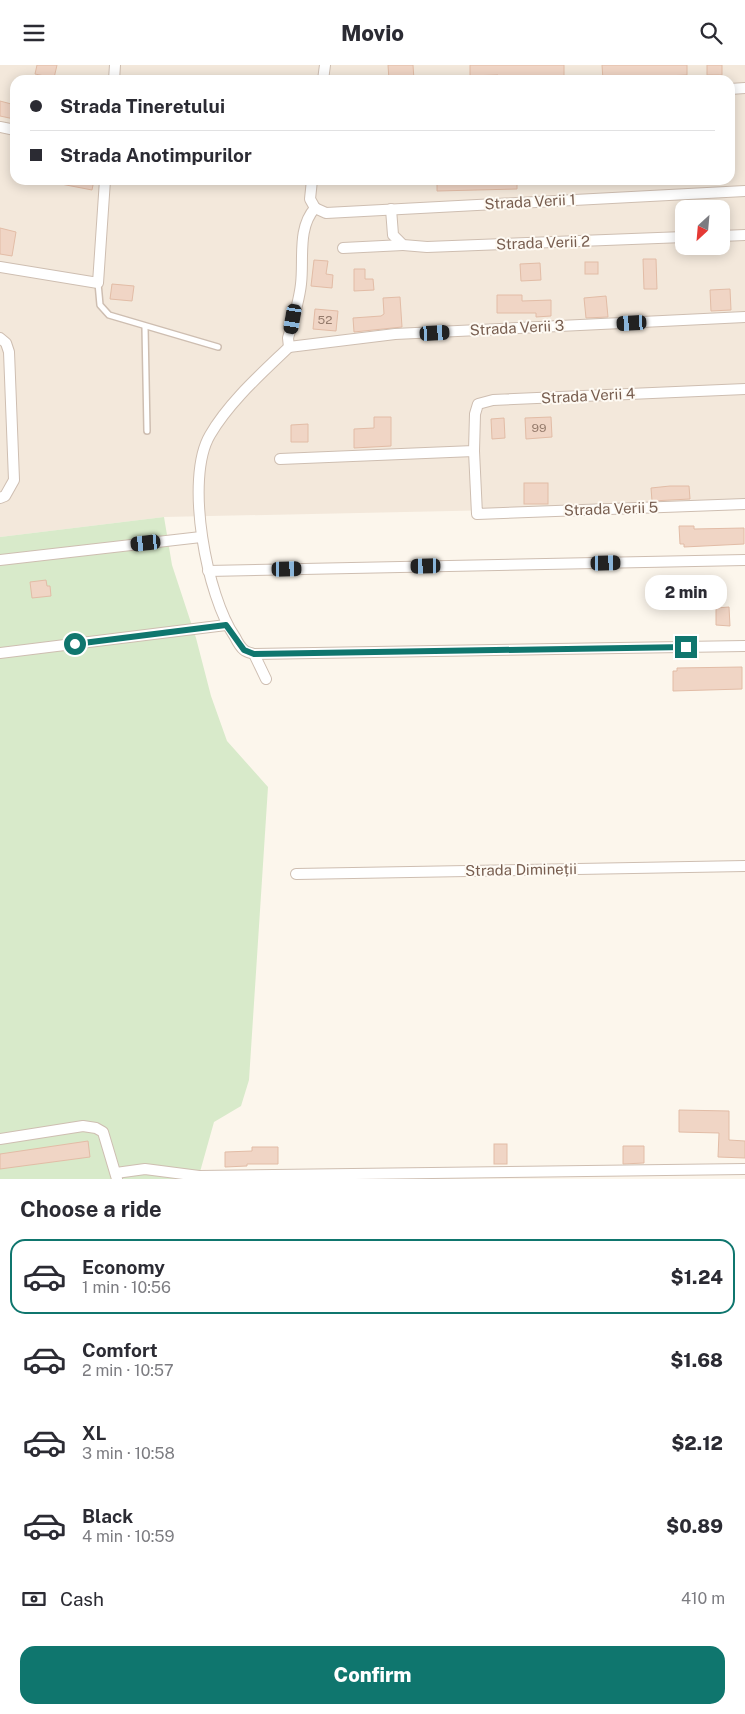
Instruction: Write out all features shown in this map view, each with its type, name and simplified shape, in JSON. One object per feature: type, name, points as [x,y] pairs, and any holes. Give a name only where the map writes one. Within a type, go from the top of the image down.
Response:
[{"type":"street","points":[[0,267],[98,283],[105,185]]},
{"type":"street","points":[[311,185],[310,199],[315,208],[308,216],[305,230],[301,263],[301,283],[288,338],[289,347],[233,405],[209,436],[201,464],[201,537],[208,571],[226,625],[244,650],[254,654],[745,646]]},
{"type":"street","name":"Strada Verii 1","points":[[315,208],[326,213],[745,191]]},
{"type":"street","points":[[391,209],[394,235],[403,245]]},
{"type":"street","points":[[730,236],[745,235]]},
{"type":"street","name":"Strada Verii 2","points":[[343,248],[403,245],[427,247],[675,237]]},
{"type":"street","name":"Strada Verii 3","points":[[289,347],[395,334],[745,317]]},
{"type":"street","points":[[0,338],[6,343],[9,352],[14,470],[14,480],[2,497]]},
{"type":"street","name":"Strada Verii 4","points":[[477,514],[474,451],[475,413],[478,404],[493,400],[745,389]]},
{"type":"street","points":[[280,459],[474,451]]},
{"type":"street","name":"Strada Verii 5","points":[[477,514],[745,504]]},
{"type":"street","points":[[0,560],[201,537]]},
{"type":"street","points":[[208,571],[745,560]]},
{"type":"street","points":[[0,653],[226,625]]},
{"type":"street","points":[[254,654],[266,679]]},
{"type":"street","name":"Strada Dimineții","points":[[296,874],[745,865]]},
{"type":"street","points":[[0,1139],[83,1126],[96,1128],[103,1132],[116,1176],[145,1169],[185,1177],[745,1169]]},
{"type":"lane","points":[[98,283],[100,305],[109,315],[218,347]]},
{"type":"lane","points":[[145,327],[147,431]]},
{"type":"shaded area","points":[[0,65],[745,65],[745,505],[164,517],[0,537]]},
{"type":"green space","points":[[164,517],[172,565],[196,638],[211,696],[227,741],[268,787],[249,1080],[241,1106],[214,1122],[198,1179],[0,1179],[0,537]]},
{"type":"building","points":[[37,65],[57,65],[55,75],[35,74]]},
{"type":"building","points":[[388,65],[413,65],[414,75],[389,75]]},
{"type":"building","points":[[470,65],[564,65],[564,75],[470,75]]},
{"type":"building","points":[[602,65],[687,65],[687,75],[603,75]]},
{"type":"building","points":[[707,65],[722,65],[722,75],[707,75]]},
{"type":"building","points":[[0,101],[10,104],[10,118],[0,116]]},
{"type":"building","points":[[66,185],[93,185],[92,190]]},
{"type":"building","points":[[437,185],[517,185],[517,189],[437,191]]},
{"type":"building","points":[[0,228],[16,232],[12,256],[0,254]]},
{"type":"building","points":[[643,259],[656,259],[657,289],[644,289]]},
{"type":"building","points":[[314,260],[328,261],[326,274],[333,275],[332,288],[311,286]]},
{"type":"building","points":[[585,262],[598,262],[598,274],[585,274]]},
{"type":"building","points":[[540,263],[541,280],[521,281],[520,264]]},
{"type":"building","points":[[354,269],[365,269],[365,279],[373,279],[374,290],[354,291]]},
{"type":"building","points":[[112,284],[134,286],[132,301],[110,299]]},
{"type":"building","points":[[730,289],[731,310],[711,311],[710,290]]},
{"type":"building","points":[[497,295],[522,295],[522,301],[551,300],[551,316],[536,317],[536,313],[497,313]]},
{"type":"building","points":[[606,296],[608,317],[586,318],[584,298]]},
{"type":"building","points":[[400,297],[402,327],[354,332],[353,318],[381,316],[384,314],[383,298]]},
{"type":"building","points":[[315,309],[338,311],[336,331],[313,329]]},
{"type":"building","points":[[374,417],[391,417],[391,446],[354,448],[354,429],[374,428]]},
{"type":"building","points":[[551,417],[552,437],[526,439],[525,418]]},
{"type":"building","points":[[504,418],[505,438],[492,439],[491,419]]},
{"type":"building","points":[[308,424],[308,442],[291,442],[291,425]]},
{"type":"building","points":[[524,483],[548,483],[548,504],[524,504]]},
{"type":"building","points":[[689,486],[690,499],[652,501],[651,488]]},
{"type":"building","points":[[679,526],[694,526],[694,529],[744,528],[744,544],[684,547],[684,544],[680,544]]},
{"type":"building","points":[[46,580],[47,586],[50,586],[51,596],[32,598],[30,582]]},
{"type":"building","points":[[729,607],[730,626],[716,625],[716,608]]},
{"type":"building","points":[[742,667],[742,689],[673,691],[673,671],[677,671],[677,668]]},
{"type":"building","points":[[679,1110],[729,1111],[729,1140],[745,1141],[745,1158],[718,1157],[719,1133],[679,1132]]},
{"type":"building","points":[[88,1141],[90,1157],[0,1169],[0,1154]]},
{"type":"building","points":[[494,1144],[507,1144],[507,1164],[494,1164]]},
{"type":"building","points":[[623,1146],[644,1146],[644,1163],[623,1164]]},
{"type":"building","points":[[252,1147],[278,1147],[278,1164],[247,1164],[247,1166],[225,1167],[225,1152],[252,1151]]},
{"type":"route","points":[[75,644],[226,625],[244,650],[254,654],[686,647]]}]
